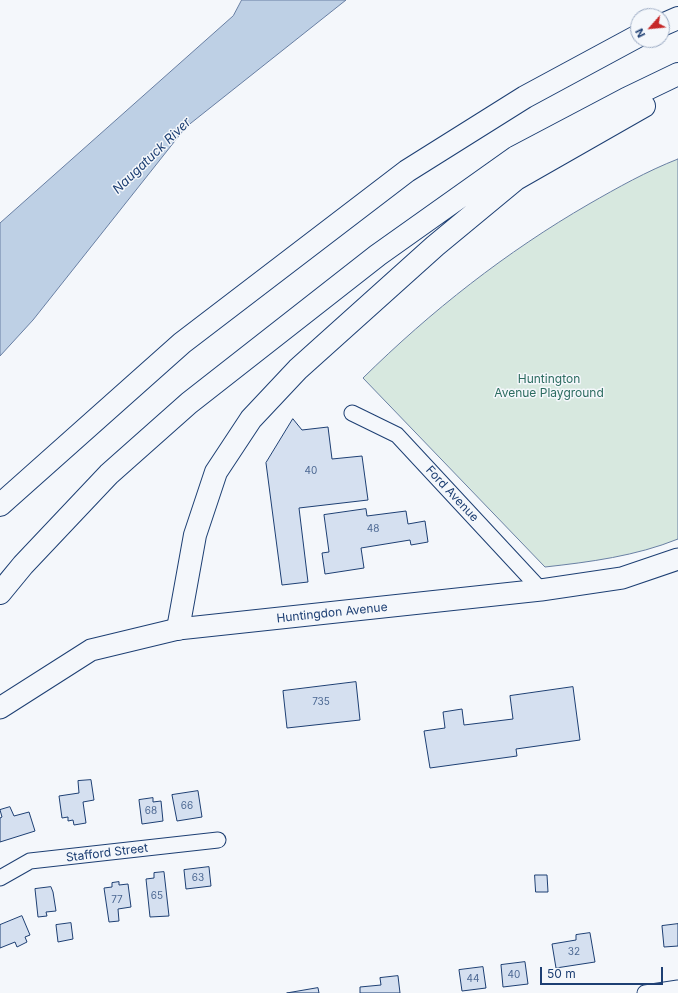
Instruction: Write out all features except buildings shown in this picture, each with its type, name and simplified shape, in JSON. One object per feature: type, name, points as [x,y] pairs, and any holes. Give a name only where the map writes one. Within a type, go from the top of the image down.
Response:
[{"type":"highway","points":[[0,505],[182,343],[407,171],[525,97],[630,40]]},
{"type":"highway","points":[[0,593],[23,565],[109,474],[189,403],[378,255],[516,157],[626,99],[678,74]]},
{"type":"highway","points":[[178,629],[195,535],[216,472],[251,419],[298,369],[435,246],[516,179],[636,110],[678,90]]},
{"type":"highway","points":[[0,517],[72,441]]},
{"type":"main road","name":"Huntingdon Avenue","points":[[0,708],[91,650],[178,629],[541,590],[622,578],[678,559]]},
{"type":"street","name":"Ford Avenue","points":[[352,413],[397,435],[541,590]]},
{"type":"street","name":"Stafford Street","points":[[0,878],[30,861],[218,840]]},
{"type":"street","points":[[645,993],[678,988]]},
{"type":"green space","name":"Huntington Avenue Playground","points":[[678,159],[678,539],[629,554],[545,567],[363,378],[415,329],[499,262],[589,204],[644,174]]},
{"type":"water","name":"Naugatuck River","points":[[242,0],[346,0],[186,127],[33,320],[0,356],[0,223],[233,16]]}]
